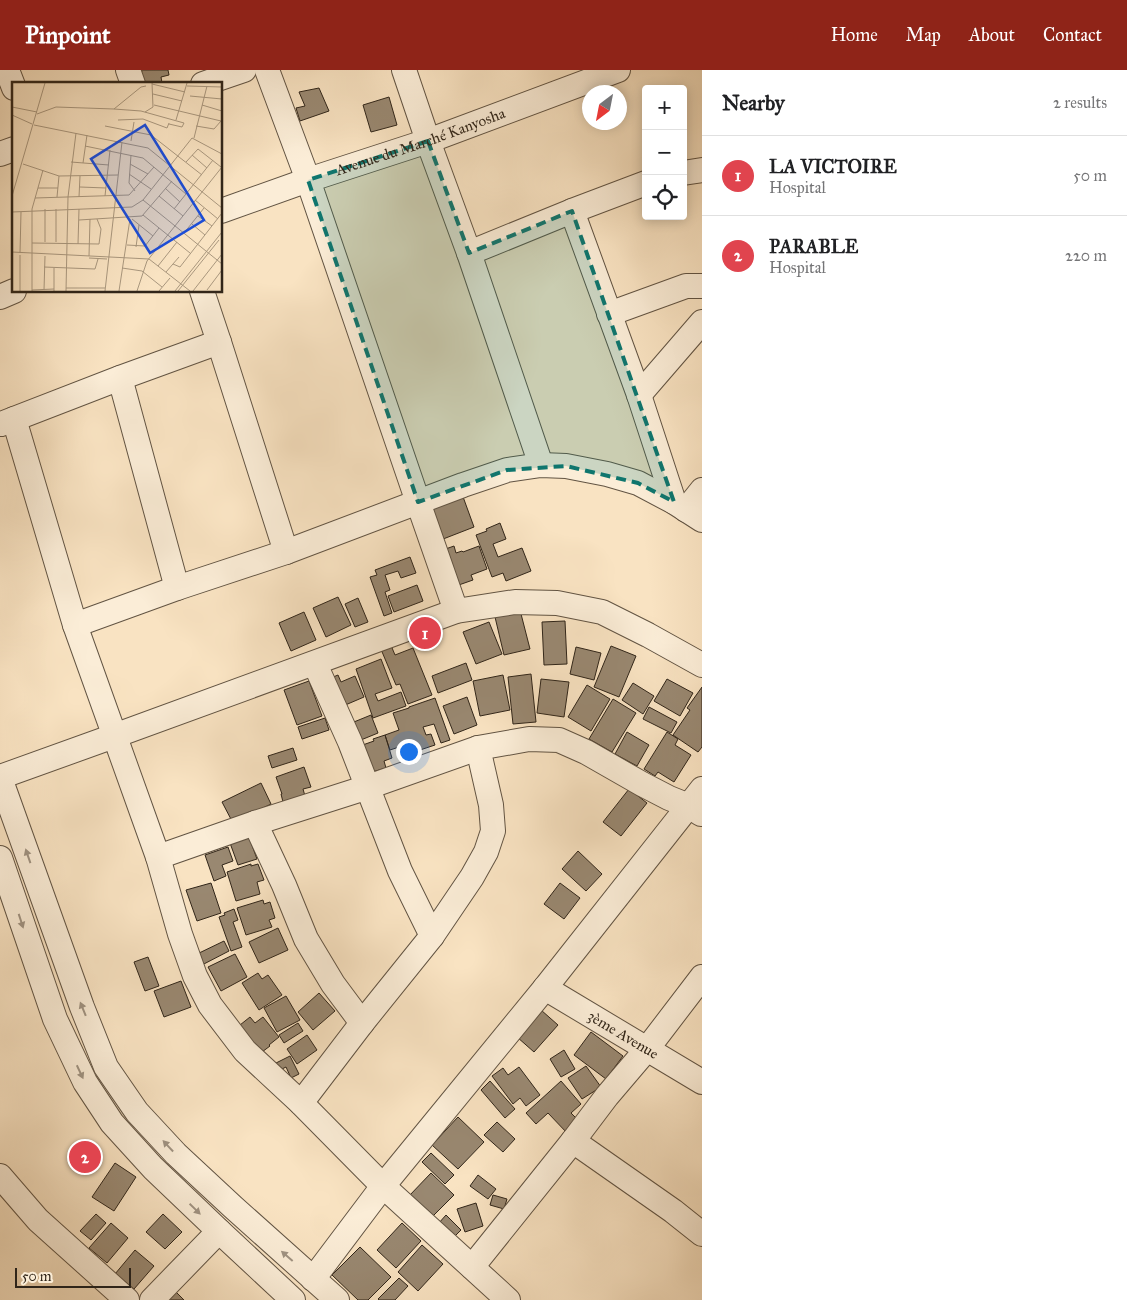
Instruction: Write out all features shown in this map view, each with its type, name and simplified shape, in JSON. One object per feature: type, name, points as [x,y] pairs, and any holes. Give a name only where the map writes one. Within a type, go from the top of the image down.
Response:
[{"type":"street","points":[[7,70],[12,83]]},
{"type":"street","points":[[128,70],[132,82]]},
{"type":"street","points":[[209,82],[244,70]]},
{"type":"street","points":[[267,70],[308,180],[456,611]]},
{"type":"street","points":[[404,70],[541,465]]},
{"type":"street","name":"Avenue du Marché Kanyosha","points":[[222,211],[428,141],[618,70]]},
{"type":"street","points":[[0,154],[12,150]]},
{"type":"street","points":[[687,173],[702,170]]},
{"type":"street","points":[[469,253],[642,185]]},
{"type":"street","points":[[572,211],[639,395],[687,511]]},
{"type":"street","points":[[609,314],[686,286],[702,286]]},
{"type":"street","points":[[0,297],[12,292]]},
{"type":"street","points":[[202,292],[286,552]]},
{"type":"street","points":[[639,395],[702,322]]},
{"type":"street","points":[[220,342],[7,422],[75,625],[158,857],[183,942],[195,976],[210,1005],[245,1051],[301,1103],[383,1186],[508,1300]]},
{"type":"street","points":[[120,378],[178,588]]},
{"type":"street","points":[[75,625],[286,552],[507,470],[541,465],[566,466],[607,474],[638,483],[687,511]]},
{"type":"street","points":[[687,511],[702,490]]},
{"type":"street","points":[[337,1300],[176,1154],[137,1112],[106,1067],[82,1007],[0,777],[315,664],[456,611],[524,602],[557,603],[602,612],[702,665]]},
{"type":"street","points":[[315,664],[350,742],[400,872],[432,936]]},
{"type":"street","points":[[158,857],[478,748],[529,739],[559,740],[586,752],[669,798],[698,803],[383,1186],[314,1279]]},
{"type":"street","points":[[301,1103],[432,936],[472,877],[486,852],[493,831],[491,805],[478,748]]},
{"type":"street","points":[[255,823],[284,884],[306,939],[333,984],[362,1023]]},
{"type":"street","points":[[0,858],[55,1019],[85,1082],[112,1123],[153,1168],[293,1300]]},
{"type":"street","points":[[472,1267],[607,1096],[647,1049],[702,977]]},
{"type":"street","name":"3ème Avenue","points":[[545,988],[702,1082]]},
{"type":"street","points":[[573,1141],[673,1211],[702,1234]]},
{"type":"street","points":[[0,1176],[38,1220],[127,1300]]},
{"type":"street","points":[[152,1300],[219,1231]]},
{"type":"highlighted area","points":[[428,141],[469,253],[572,211],[674,502],[638,483],[566,466],[507,470],[418,502],[308,180]]},
{"type":"building","points":[[141,70],[168,70],[169,75],[161,77],[162,82],[139,82],[137,73],[142,72]]},
{"type":"building","points":[[319,88],[329,111],[300,121],[296,108],[305,106],[299,92]]},
{"type":"building","points":[[389,97],[397,125],[371,132],[363,105]]},
{"type":"building","points":[[462,494],[474,527],[438,541],[426,507]]},
{"type":"building","points":[[500,523],[506,539],[493,544],[498,557],[522,548],[531,571],[506,581],[503,573],[492,577],[476,535]]},
{"type":"building","points":[[454,546],[456,553],[479,546],[487,569],[471,575],[473,580],[453,587],[440,551]]},
{"type":"building","points":[[410,557],[416,573],[401,578],[398,571],[385,575],[390,590],[385,592],[392,613],[384,616],[370,577],[377,575],[375,570]]},
{"type":"building","points":[[417,585],[423,601],[394,612],[388,596]]},
{"type":"building","points":[[338,597],[351,625],[326,637],[313,608]]},
{"type":"building","points":[[358,598],[368,622],[355,627],[345,604]]},
{"type":"building","points":[[520,610],[530,649],[504,655],[495,617]]},
{"type":"building","points":[[304,612],[316,640],[291,651],[279,623]]},
{"type":"building","points":[[565,621],[567,664],[544,665],[542,622]]},
{"type":"building","points":[[489,622],[502,654],[476,664],[463,632]]},
{"type":"building","points":[[390,643],[395,655],[413,648],[432,695],[408,704],[400,684],[396,685],[380,647]]},
{"type":"building","points":[[611,646],[636,656],[619,697],[594,687]]},
{"type":"building","points":[[576,647],[601,653],[594,680],[570,674]]},
{"type":"building","points":[[381,659],[392,688],[375,694],[378,701],[401,692],[406,706],[373,718],[356,669]]},
{"type":"building","points":[[466,663],[472,680],[438,693],[432,676]]},
{"type":"building","points":[[531,674],[536,722],[513,724],[508,677]]},
{"type":"building","points":[[338,675],[341,682],[355,676],[364,697],[336,709],[326,680]]},
{"type":"building","points":[[503,675],[510,710],[480,716],[473,681]]},
{"type":"building","points":[[541,679],[569,682],[564,717],[537,713]]},
{"type":"building","points":[[667,679],[693,693],[680,716],[654,701]]},
{"type":"building","points":[[309,681],[322,716],[297,725],[284,690]]},
{"type":"building","points":[[633,683],[654,696],[643,714],[622,700]]},
{"type":"building","points":[[587,685],[610,699],[591,731],[568,717]]},
{"type":"building","points":[[702,687],[702,747],[698,752],[673,735],[690,710],[687,708]]},
{"type":"building","points":[[467,697],[477,725],[454,734],[443,706]]},
{"type":"building","points":[[435,698],[450,740],[441,743],[434,724],[423,727],[426,735],[431,734],[435,745],[402,756],[399,747],[390,750],[385,735],[399,730],[393,713]]},
{"type":"building","points":[[613,699],[636,713],[612,752],[589,739]]},
{"type":"building","points":[[649,707],[677,722],[671,733],[643,719]]},
{"type":"building","points":[[371,715],[378,733],[356,742],[349,724]]},
{"type":"building","points":[[325,718],[329,730],[302,739],[298,727]]},
{"type":"building","points":[[627,732],[649,745],[637,766],[615,754]]},
{"type":"building","points":[[667,732],[678,739],[675,745],[691,755],[674,782],[658,772],[655,776],[644,769]]},
{"type":"building","points":[[385,735],[392,758],[384,761],[386,768],[366,774],[357,747]]},
{"type":"building","points":[[293,748],[297,760],[272,768],[268,756]]},
{"type":"building","points":[[304,767],[311,787],[303,789],[305,796],[283,802],[276,777]]},
{"type":"building","points":[[261,783],[271,804],[233,823],[222,802]]},
{"type":"building","points":[[629,789],[647,803],[621,836],[603,822]]},
{"type":"building","points":[[249,837],[257,859],[238,865],[230,843]]},
{"type":"building","points":[[228,847],[233,861],[222,865],[226,876],[214,881],[205,855]]},
{"type":"building","points":[[578,851],[602,874],[586,891],[562,869]]},
{"type":"building","points":[[251,864],[251,866],[258,864],[264,880],[257,882],[260,894],[236,901],[227,872]]},
{"type":"building","points":[[211,883],[221,913],[197,921],[186,890]]},
{"type":"building","points":[[560,883],[580,898],[564,919],[544,904]]},
{"type":"building","points":[[263,900],[264,904],[270,902],[275,918],[269,920],[272,927],[246,935],[237,908]]},
{"type":"building","points":[[234,909],[238,920],[233,922],[242,947],[231,951],[219,917]]},
{"type":"building","points":[[278,928],[288,950],[259,963],[249,942]]},
{"type":"building","points":[[224,941],[229,951],[200,966],[195,955]]},
{"type":"building","points":[[235,954],[247,977],[221,991],[208,967]]},
{"type":"building","points":[[148,957],[159,986],[145,991],[134,962]]},
{"type":"building","points":[[258,973],[262,979],[268,975],[282,995],[259,1010],[242,983]]},
{"type":"building","points":[[181,981],[191,1007],[164,1017],[154,991]]},
{"type":"building","points":[[319,993],[335,1011],[313,1030],[298,1012]]},
{"type":"building","points":[[286,996],[300,1020],[277,1032],[264,1008]]},
{"type":"building","points":[[541,1010],[558,1025],[534,1052],[517,1037]]},
{"type":"building","points":[[250,1017],[255,1023],[263,1017],[279,1037],[258,1055],[240,1025]]},
{"type":"building","points":[[298,1023],[303,1031],[284,1043],[279,1035]]},
{"type":"building","points":[[591,1032],[623,1056],[606,1079],[574,1055]]},
{"type":"building","points":[[307,1035],[317,1050],[297,1064],[287,1049]]},
{"type":"building","points":[[564,1050],[575,1069],[561,1077],[550,1059]]},
{"type":"building","points":[[290,1056],[299,1074],[291,1078],[286,1067],[274,1073],[270,1066]]},
{"type":"building","points":[[586,1066],[601,1087],[582,1099],[568,1078]]},
{"type":"building","points":[[519,1067],[540,1095],[526,1106],[520,1098],[513,1104],[492,1076],[503,1068],[508,1075]]},
{"type":"building","points":[[490,1081],[515,1109],[505,1118],[481,1090]]},
{"type":"building","points":[[561,1081],[581,1104],[571,1113],[581,1123],[568,1134],[548,1113],[536,1124],[526,1113]]},
{"type":"building","points":[[458,1117],[484,1142],[458,1169],[432,1145]]},
{"type":"building","points":[[497,1122],[515,1139],[503,1152],[484,1135]]},
{"type":"building","points":[[431,1153],[454,1175],[445,1184],[422,1162]]},
{"type":"building","points":[[115,1163],[136,1177],[114,1211],[92,1197]]},
{"type":"building","points":[[431,1173],[454,1195],[432,1217],[409,1196]]},
{"type":"building","points":[[478,1175],[496,1189],[488,1199],[470,1186]]},
{"type":"building","points":[[493,1195],[507,1199],[504,1209],[490,1205]]},
{"type":"building","points":[[476,1203],[483,1226],[465,1232],[457,1209]]},
{"type":"building","points":[[96,1214],[106,1223],[91,1240],[80,1231]]},
{"type":"building","points":[[163,1214],[182,1232],[165,1249],[146,1232]]},
{"type":"building","points":[[446,1215],[461,1230],[453,1238],[438,1224]]},
{"type":"building","points":[[111,1223],[128,1238],[107,1263],[89,1248]]},
{"type":"building","points":[[402,1223],[421,1241],[396,1268],[377,1250]]},
{"type":"building","points":[[422,1245],[443,1264],[418,1291],[398,1272]]},
{"type":"building","points":[[360,1247],[391,1277],[368,1300],[358,1300],[332,1275]]},
{"type":"building","points":[[135,1250],[154,1266],[134,1289],[115,1274]]},
{"type":"building","points":[[399,1278],[408,1286],[395,1300],[379,1300],[378,1299]]},
{"type":"building","points":[[172,1288],[184,1300],[161,1300]]},
{"type":"place","name":"LA VICTOIRE","points":[[425,633]]},
{"type":"place","name":"PARABLE","points":[[85,1157]]}]
